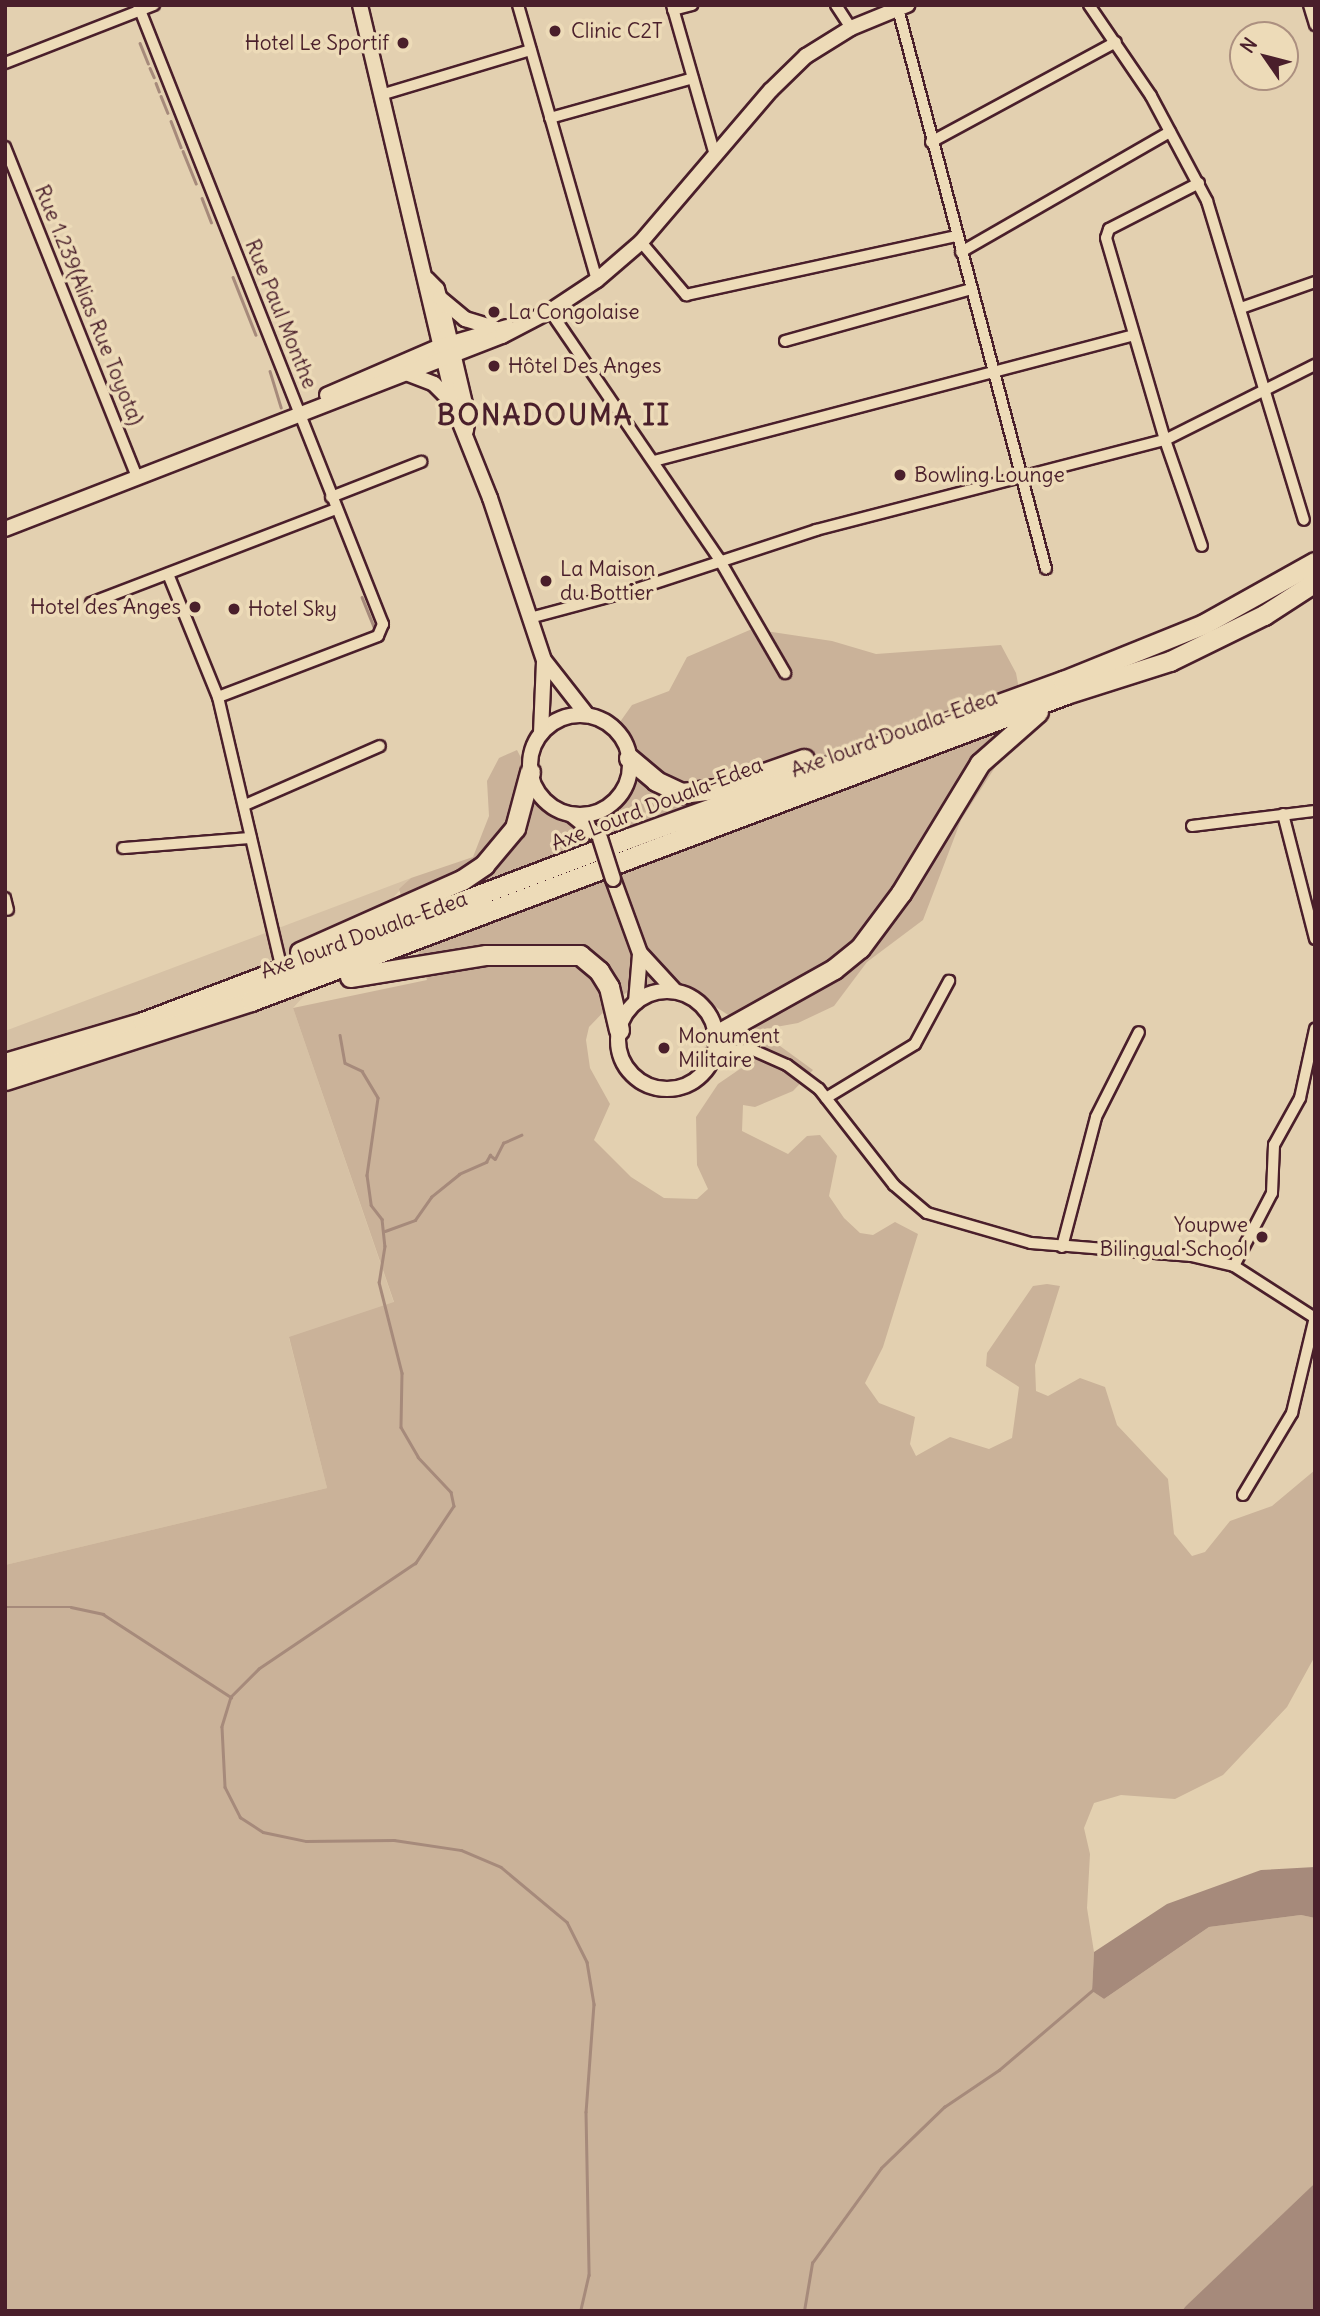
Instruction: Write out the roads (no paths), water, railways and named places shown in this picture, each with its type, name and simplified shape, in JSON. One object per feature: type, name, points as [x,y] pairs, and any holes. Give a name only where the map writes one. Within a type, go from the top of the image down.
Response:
[{"type":"highway","name":"Axe Lourd Douala-Edea","points":[[5,1063],[248,992],[950,719],[1170,639],[1255,599],[1315,562]]},
{"type":"highway","name":"Axe lourd Douala-Edea","points":[[5,1080],[1066,694],[1170,661],[1264,615],[1315,582]]},
{"type":"highway","points":[[715,1043],[835,969],[860,948],[901,893],[980,763],[1027,719],[1066,694]]},
{"type":"highway","points":[[629,758],[665,786],[697,793],[845,745],[950,719]]},
{"type":"highway","points":[[248,992],[280,961],[462,880],[484,865],[515,828],[530,772]]},
{"type":"highway","points":[[248,992],[375,970],[486,955],[580,955],[599,971],[609,987],[619,1030]]},
{"type":"main road","points":[[359,5],[384,94],[446,351],[468,416],[466,431]]},
{"type":"main road","points":[[5,529],[282,418],[406,373],[446,351],[515,327],[550,311],[597,280],[641,242],[788,73],[851,28],[900,6]]},
{"type":"main road","points":[[427,279],[439,297],[465,319],[495,328],[515,327]]},
{"type":"main road","points":[[439,297],[454,406]]},
{"type":"main road","points":[[298,412],[495,328]]},
{"type":"main road","points":[[406,373],[434,384],[454,406],[466,431],[544,660],[587,715],[615,729],[629,758],[622,791],[609,804],[572,815]]},
{"type":"main road","points":[[544,660],[541,733],[531,755],[530,772],[548,803],[572,815],[600,838]]},
{"type":"main road","points":[[541,733],[570,716],[587,715]]},
{"type":"main road","points":[[609,804],[600,838],[640,953],[675,991],[698,1002],[715,1043],[696,1079],[664,1089],[648,1085],[628,1069],[618,1047],[619,1030],[636,1002],[640,953]]},
{"type":"main road","points":[[636,1002],[654,993],[675,991]]},
{"type":"street","points":[[5,63],[139,8],[154,5]]},
{"type":"street","points":[[518,5],[597,280]]},
{"type":"street","points":[[692,5],[673,8],[715,155]]},
{"type":"street","points":[[836,5],[851,28]]},
{"type":"street","points":[[1089,5],[1116,42],[1199,183],[1241,308],[1263,395],[1304,520]]},
{"type":"street","points":[[1309,5],[1315,25]]},
{"type":"street","points":[[900,6],[931,142],[1046,569]]},
{"type":"street","name":"Rue Paul Monthe","points":[[139,8],[331,497],[381,616],[378,636],[218,697]]},
{"type":"street","points":[[931,142],[1116,42]]},
{"type":"street","points":[[384,94],[531,50]]},
{"type":"street","points":[[550,118],[693,78]]},
{"type":"street","points":[[961,252],[1170,132]]},
{"type":"street","name":"Rue 1.239(Alias Rue Toyota)","points":[[5,148],[136,477]]},
{"type":"street","points":[[1199,183],[1106,232],[1108,252],[1164,440],[1202,546]]},
{"type":"street","points":[[641,242],[686,296],[957,236]]},
{"type":"street","points":[[1241,308],[1315,282]]},
{"type":"street","points":[[785,341],[971,289]]},
{"type":"street","points":[[550,311],[719,559],[785,673]]},
{"type":"street","points":[[654,461],[1133,335]]},
{"type":"street","points":[[530,618],[631,591],[719,559],[1164,440],[1263,395],[1315,365]]},
{"type":"street","points":[[331,497],[421,462]]},
{"type":"street","points":[[91,603],[336,509]]},
{"type":"street","points":[[168,574],[218,697],[246,805],[251,838],[280,961]]},
{"type":"street","points":[[246,805],[380,746]]},
{"type":"street","points":[[1192,827],[1315,811]]},
{"type":"street","points":[[1283,814],[1315,939]]},
{"type":"street","points":[[122,848],[251,838]]},
{"type":"street","points":[[5,898],[8,910]]},
{"type":"street","points":[[826,1098],[915,1044],[949,981]]},
{"type":"street","points":[[1234,1266],[1272,1193],[1274,1145],[1300,1098],[1315,1029]]},
{"type":"street","points":[[1062,1247],[1096,1117],[1139,1032]]},
{"type":"street","points":[[715,1043],[772,1056],[826,1098],[894,1185],[928,1213],[1062,1247],[1191,1256],[1234,1266],[1315,1317],[1292,1413],[1243,1495]]},
{"type":"waterway","points":[[140,43],[148,63]]},
{"type":"waterway","points":[[150,68],[154,77]]},
{"type":"waterway","points":[[156,83],[159,91]]},
{"type":"waterway","points":[[161,96],[168,113]]},
{"type":"waterway","points":[[171,121],[181,147]]},
{"type":"waterway","points":[[183,151],[196,183]]},
{"type":"waterway","points":[[202,198],[211,222]]},
{"type":"waterway","points":[[233,277],[256,335]]},
{"type":"waterway","points":[[270,371],[281,407]]},
{"type":"waterway","points":[[362,597],[375,629]]},
{"type":"waterway","points":[[340,1035],[345,1063],[362,1071],[378,1098],[367,1175],[371,1205],[382,1219],[385,1246],[379,1282],[402,1373],[401,1427],[418,1457],[451,1492],[454,1506],[416,1563],[259,1669],[231,1697],[222,1727],[225,1787],[240,1817],[263,1832],[306,1841],[394,1840],[461,1850],[501,1867],[567,1922],[587,1962],[594,2004],[586,2112],[589,2275],[581,2311]]},
{"type":"waterway","points":[[385,1231],[415,1220],[431,1197],[459,1174],[486,1162],[490,1155],[495,1159],[503,1143],[521,1135]]},
{"type":"waterway","points":[[5,1607],[71,1607],[103,1614],[231,1697]]},
{"type":"waterway","points":[[804,2311],[812,2263],[881,2168],[944,2107],[999,2070],[1094,1989]]},
{"type":"place","name":"Clinic C2T","points":[[555,31]]},
{"type":"place","name":"Hotel Le Sportif","points":[[403,43]]},
{"type":"place","name":"La Congolaise","points":[[494,312]]},
{"type":"place","name":"Hôtel Des Anges","points":[[494,366]]},
{"type":"place","name":"Bowling Lounge","points":[[900,475]]},
{"type":"place","name":"La Maison du Bottier","points":[[546,581]]},
{"type":"place","name":"Hotel des Anges","points":[[195,607]]},
{"type":"place","name":"Hotel Sky","points":[[234,609]]},
{"type":"place","name":"Monument Militaire","points":[[664,1048]]},
{"type":"place","name":"Youpwe Bilingual School","points":[[1262,1237]]},
{"type":"district","name":"BONADOUMA II","points":[[554,415]]}]
